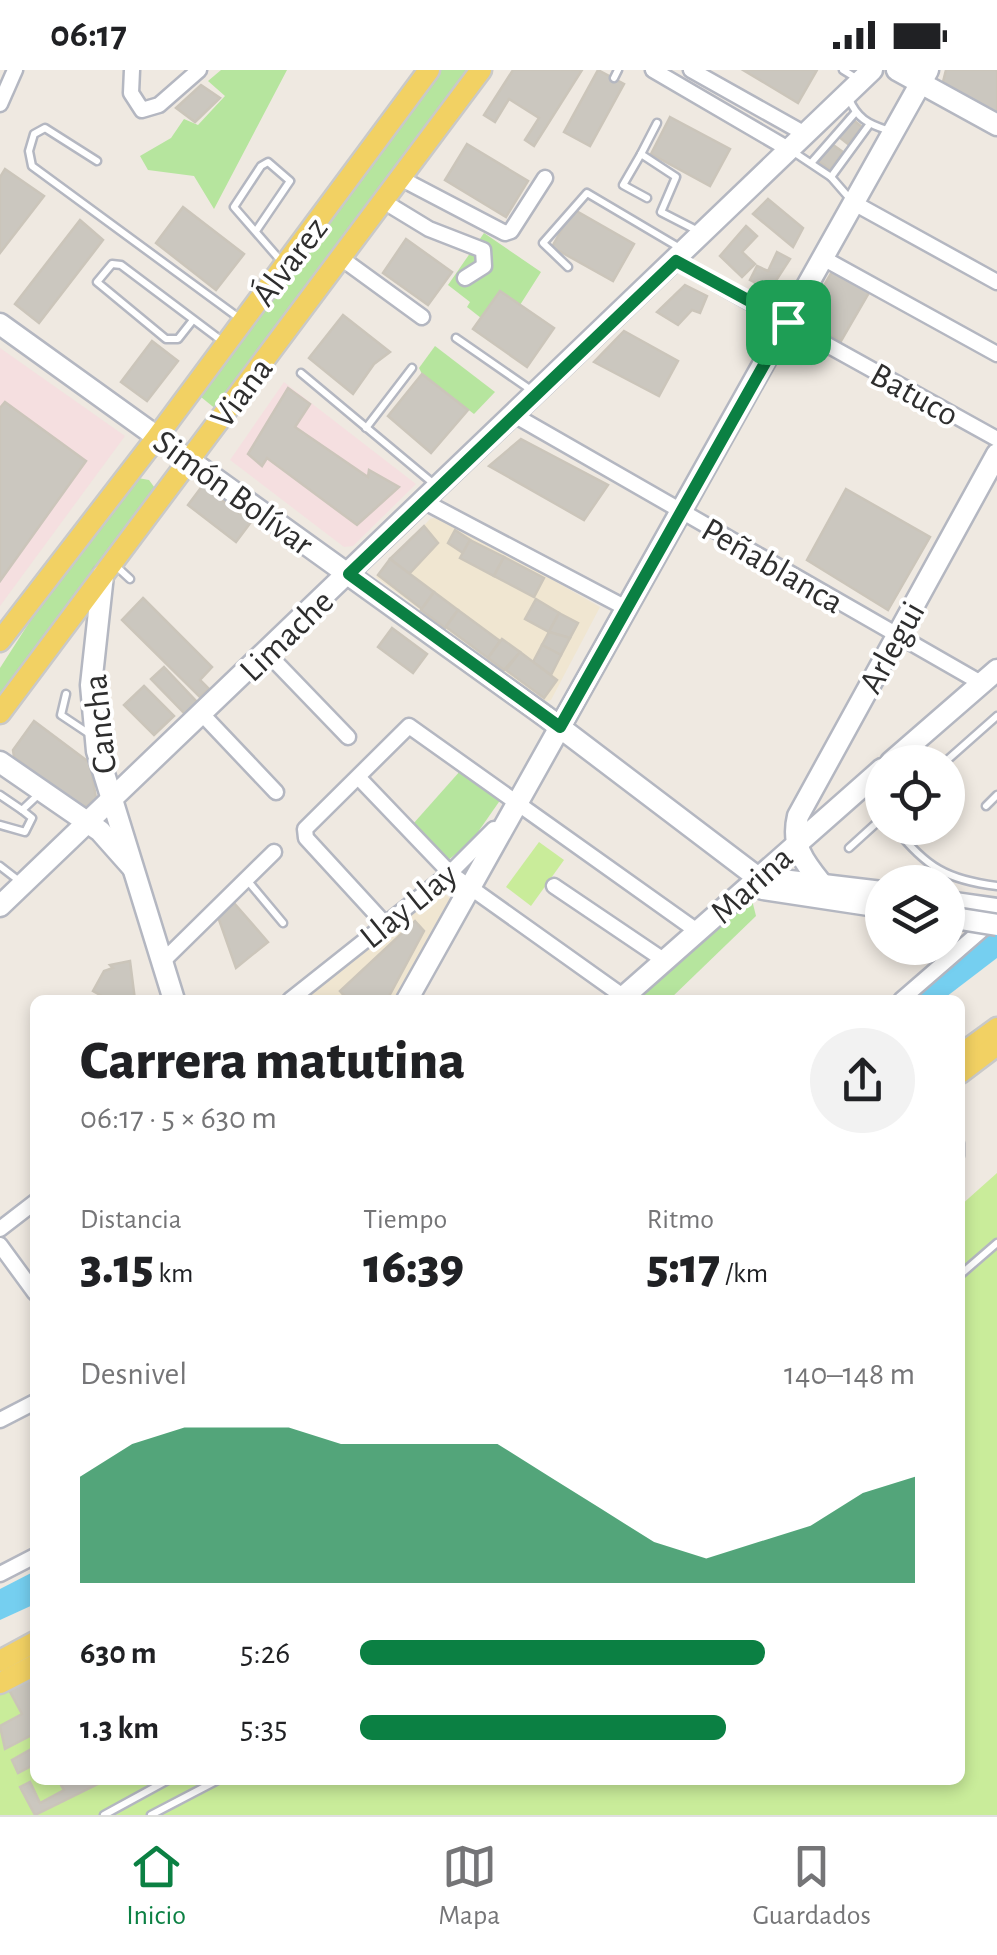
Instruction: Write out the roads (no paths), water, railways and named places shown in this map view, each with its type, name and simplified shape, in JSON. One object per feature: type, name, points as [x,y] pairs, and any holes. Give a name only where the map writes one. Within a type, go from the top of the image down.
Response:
[{"type":"main road","name":"Álvarez","points":[[0,640],[158,438],[429,70]]},
{"type":"main road","name":"Viana","points":[[0,714],[481,70]]},
{"type":"main road","points":[[898,70],[925,76],[997,125]]},
{"type":"main road","points":[[411,995],[925,76]]},
{"type":"main road","name":"Limache","points":[[0,906],[203,715],[229,682],[267,653],[856,86]]},
{"type":"main road","points":[[336,198],[359,223],[358,235]]},
{"type":"main road","name":"Simón Bolívar","points":[[0,324],[560,727],[766,881]]},
{"type":"main road","name":"Arlegui","points":[[799,850],[803,806],[997,454]]},
{"type":"main road","name":"Cancha","points":[[108,569],[91,672],[94,737],[110,805],[126,835],[172,995]]},
{"type":"main road","points":[[910,745],[989,676]]},
{"type":"main road","name":"Cancha","points":[[0,762],[89,825],[133,868]]},
{"type":"main road","name":"Marina","points":[[626,995],[697,931],[766,881],[865,786]]},
{"type":"main road","points":[[799,850],[821,883]]},
{"type":"main road","points":[[766,881],[865,889]]},
{"type":"main road","points":[[766,881],[865,903]]},
{"type":"main road","points":[[965,906],[997,913]]},
{"type":"main road","points":[[965,920],[997,925]]},
{"type":"main road","points":[[965,1051],[997,1028]]},
{"type":"main road","points":[[965,1069],[997,1046]]},
{"type":"main road","points":[[0,1661],[30,1645]]},
{"type":"main road","points":[[0,1683],[30,1668]]},
{"type":"street","points":[[0,104],[15,70]]},
{"type":"street","points":[[132,70],[131,93],[142,110],[159,105],[200,70]]},
{"type":"street","points":[[654,70],[790,150]]},
{"type":"street","points":[[692,70],[807,135]]},
{"type":"street","points":[[400,178],[505,233],[511,231],[545,178]]},
{"type":"street","points":[[383,201],[430,229],[482,250],[484,266],[466,278]]},
{"type":"street","points":[[854,203],[997,282]]},
{"type":"street","name":"Batuco","points":[[681,256],[788,322],[997,439]]},
{"type":"street","points":[[341,258],[422,318]]},
{"type":"street","points":[[823,258],[997,354]]},
{"type":"street","name":"Peñablanca","points":[[514,416],[897,636],[989,676]]},
{"type":"street","points":[[432,495],[626,608]]},
{"type":"street","points":[[267,653],[348,738]]},
{"type":"street","points":[[203,715],[276,792]]},
{"type":"street","points":[[384,924],[306,838],[305,830],[409,726],[697,931]]},
{"type":"street","points":[[359,778],[450,873],[472,885],[617,995]]},
{"type":"street","name":"Llay Llay","points":[[296,995],[478,849],[518,802]]},
{"type":"street","points":[[162,962],[274,852]]},
{"type":"street","points":[[554,886],[664,961]]},
{"type":"street","points":[[907,995],[997,913]]},
{"type":"street","points":[[0,1229],[30,1206]]},
{"type":"street","points":[[0,1245],[30,1286]]},
{"type":"street","points":[[0,1420],[30,1405]]},
{"type":"street","points":[[0,1574],[30,1559]]},
{"type":"lane","points":[[614,78],[618,70]]},
{"type":"lane","points":[[812,162],[856,86]]},
{"type":"lane","points":[[856,86],[870,125]]},
{"type":"lane","points":[[646,198],[623,185],[657,123]]},
{"type":"lane","points":[[870,125],[893,132]]},
{"type":"lane","points":[[831,177],[870,125]]},
{"type":"lane","points":[[97,161],[45,128],[36,132],[29,150],[32,166],[244,322]]},
{"type":"lane","points":[[790,150],[831,177],[854,203]]},
{"type":"lane","points":[[641,154],[676,174],[661,212],[703,234]]},
{"type":"lane","points":[[256,231],[290,181],[268,162],[260,166],[234,207],[285,266]]},
{"type":"lane","points":[[568,267],[543,243],[586,193],[681,256]]},
{"type":"lane","points":[[193,320],[178,338],[166,339],[96,282],[112,264],[121,265],[226,344]]},
{"type":"lane","points":[[456,338],[537,394]]},
{"type":"lane","points":[[366,428],[412,368]]},
{"type":"lane","points":[[301,374],[366,428],[432,495]]},
{"type":"lane","points":[[108,569],[130,579]]},
{"type":"lane","points":[[66,694],[61,715],[94,737]]},
{"type":"lane","points":[[964,745],[997,716]]},
{"type":"lane","points":[[22,810],[41,792]]},
{"type":"lane","points":[[0,794],[32,818],[25,832],[0,826]]},
{"type":"lane","points":[[986,806],[997,796]]},
{"type":"lane","points":[[849,848],[865,833]]},
{"type":"lane","points":[[911,845],[932,868],[972,883],[997,886]]},
{"type":"lane","points":[[0,866],[24,884]]},
{"type":"lane","points":[[246,880],[284,923]]},
{"type":"lane","points":[[965,1271],[997,1243]]},
{"type":"lane","points":[[104,1815],[159,1785]]},
{"type":"lane","points":[[151,1815],[208,1785]]},
{"type":"water","points":[[997,923],[997,958],[949,995],[916,995],[950,965],[965,965],[965,951]]},
{"type":"water","points":[[30,1574],[30,1606],[0,1620],[0,1589]]}]
